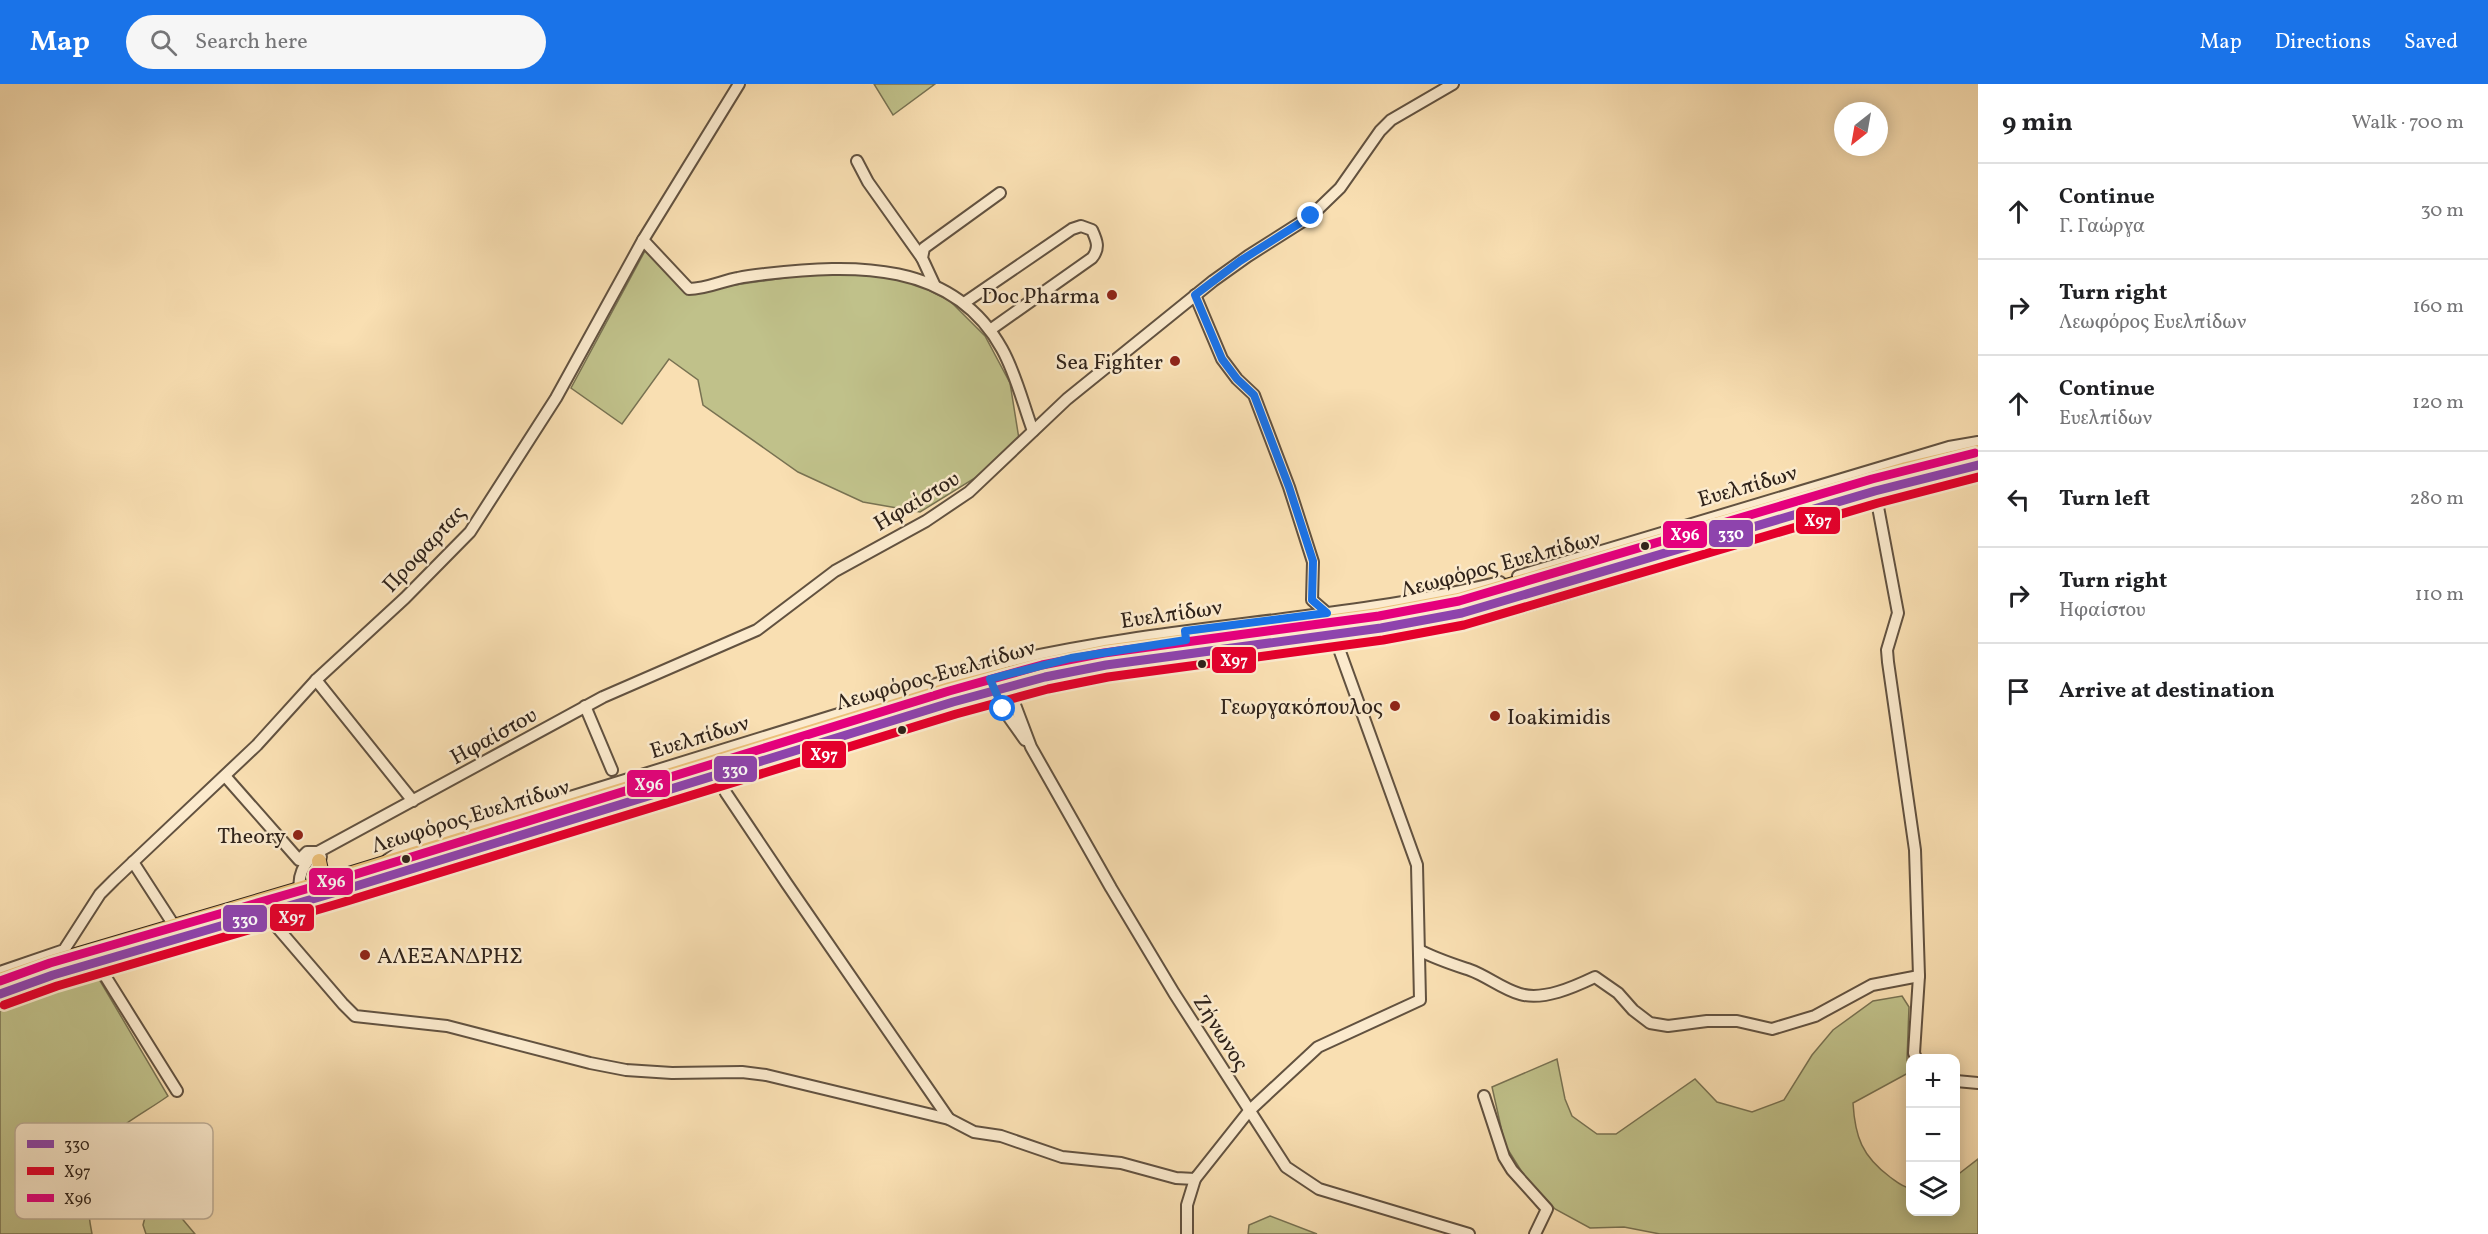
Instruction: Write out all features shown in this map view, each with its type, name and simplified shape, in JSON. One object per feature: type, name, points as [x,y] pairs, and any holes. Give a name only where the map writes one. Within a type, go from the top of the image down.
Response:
[{"type":"main road","name":"Λεωφόρος Ευελπίδων","points":[[336,885],[381,864],[580,799],[694,764],[953,702],[1071,658],[1185,636],[1420,608],[1487,593],[1545,571],[1674,532],[1876,479],[1950,452],[1978,452]]},
{"type":"main road","name":"Λεωφόρος Ευελπίδων","points":[[1876,479],[1911,481],[1978,465]]},
{"type":"main road","name":"Λεωφόρος Ευελπίδων","points":[[0,980],[48,959],[336,885],[741,767],[832,732],[906,698],[1045,677],[1148,658],[1307,638],[1462,613],[1576,585],[1843,489]]},
{"type":"main road","points":[[321,854],[322,875],[336,885]]},
{"type":"main road","name":"Λεωφόρος Ευελπίδων","points":[[0,994],[53,975],[269,912],[304,893]]},
{"type":"street","name":"Προφαρτας","points":[[48,959],[64,950],[100,894],[257,745],[316,680],[405,598],[470,532],[556,398],[643,240],[739,84]]},
{"type":"street","name":"Ηφαίστου","points":[[321,854],[585,706],[757,630],[835,571],[926,521],[973,489],[1067,399],[1195,295],[1240,261],[1311,216],[1340,188],[1388,122],[1453,84]]},
{"type":"street","points":[[857,161],[868,182],[922,258],[935,286]]},
{"type":"street","points":[[922,258],[924,248],[933,240],[1000,193]]},
{"type":"street","points":[[964,303],[1072,229],[1081,226],[1092,230],[1098,242],[1097,252],[1092,258],[990,330]]},
{"type":"street","points":[[643,240],[689,289],[739,278],[830,268],[869,269],[908,277],[935,286],[964,303],[990,330],[1008,359],[1033,431]]},
{"type":"street","points":[[1195,295],[1222,359],[1237,379],[1254,395],[1289,487],[1313,561],[1312,600],[1327,613]]},
{"type":"street","points":[[1950,452],[1978,442]]},
{"type":"street","points":[[1911,481],[1923,486],[1978,474]]},
{"type":"street","points":[[1843,489],[1876,479],[1898,613],[1887,650],[1915,850],[1919,976],[1914,1054]]},
{"type":"street","name":"Ευελπίδων","points":[[906,698],[1007,662],[1049,652],[1185,636],[1442,596],[1545,571]]},
{"type":"street","points":[[1187,1234],[1187,1205],[1195,1179],[1249,1111],[1318,1047],[1420,1000],[1417,865],[1334,634]]},
{"type":"street","points":[[316,680],[413,801]]},
{"type":"street","name":"Ζήνωνος","points":[[999,683],[1031,747],[1126,914],[1286,1167],[1319,1189],[1469,1234]]},
{"type":"street","points":[[585,706],[612,770]]},
{"type":"street","points":[[718,774],[726,793],[949,1119]]},
{"type":"street","points":[[225,776],[299,860],[307,852],[321,854],[304,893]]},
{"type":"street","points":[[133,862],[175,927]]},
{"type":"street","points":[[269,912],[276,926],[356,1016],[447,1026],[626,1070],[672,1073],[742,1072],[766,1076],[949,1119],[974,1132],[1001,1136],[1062,1157],[1121,1163],[1176,1178],[1195,1179]]},
{"type":"street","points":[[1419,950],[1441,962],[1471,971],[1519,994],[1536,997],[1595,977],[1618,993],[1650,1023],[1668,1026],[1707,1021],[1737,1021],[1772,1029],[1815,1016],[1872,985],[1919,976]]},
{"type":"street","points":[[0,972],[48,959]]},
{"type":"street","points":[[97,963],[177,1091]]},
{"type":"street","points":[[1960,1081],[1978,1083]]},
{"type":"street","points":[[1484,1096],[1504,1157],[1512,1170],[1547,1209],[1535,1234]]},
{"type":"green space","points":[[874,84],[935,84],[893,115]]},
{"type":"green space","points":[[646,249],[687,292],[825,272],[883,277],[917,284],[950,301],[985,336],[1010,383],[1019,439],[975,478],[920,512],[863,502],[798,472],[703,405],[698,380],[669,359],[622,424],[571,388]]},
{"type":"green space","points":[[93,976],[99,979],[168,1096],[128,1123],[15,1123],[15,1219],[90,1219],[92,1234],[0,1234],[0,1011]]},
{"type":"green space","points":[[1902,996],[1909,1007],[1906,1074],[1853,1103],[1858,1136],[1862,1145],[1880,1169],[1906,1187],[1906,1216],[1960,1216],[1960,1173],[1978,1159],[1978,1234],[1660,1234],[1624,1227],[1590,1228],[1555,1209],[1525,1177],[1505,1145],[1492,1087],[1557,1059],[1565,1099],[1572,1116],[1597,1134],[1616,1134],[1695,1079],[1717,1102],[1752,1112],[1784,1100],[1812,1055],[1833,1030],[1873,1001]]},
{"type":"green space","points":[[1270,1216],[1317,1234],[1248,1234],[1249,1225]]},
{"type":"green space","points":[[145,1219],[182,1219],[195,1234],[146,1234],[143,1225]]},
{"type":"transit line","name":"Χ96","points":[[0,981],[50,963],[337,880],[949,691],[1042,665],[1104,653],[1379,616],[1459,601],[1872,479],[1975,453]]},
{"type":"transit line","name":"330","points":[[0,994],[53,975],[340,891],[953,702],[1045,677],[1106,665],[1381,628],[1462,613],[1875,491],[1978,465]]},
{"type":"transit line","name":"X97","points":[[4,1005],[57,986],[344,902],[956,714],[1048,689],[1108,677],[1383,640],[1464,625],[1878,503],[1978,477]]},
{"type":"place","name":"Doc Pharma","points":[[1112,295]]},
{"type":"place","name":"Sea Fighter","points":[[1175,361]]},
{"type":"place","name":"Γεωργακόπουλος","points":[[1395,706]]},
{"type":"place","name":"Ioakimidis","points":[[1495,716]]},
{"type":"place","name":"Theory","points":[[298,835]]},
{"type":"place","name":"ΑΛΕΞΑΝΔΡΗΣ","points":[[365,955]]},
{"type":"route","points":[[1003,709],[990,679],[1071,658],[1186,640],[1185,631],[1327,613],[1312,600],[1313,561],[1289,487],[1254,395],[1237,379],[1222,359],[1195,295],[1240,261],[1311,216]]}]
